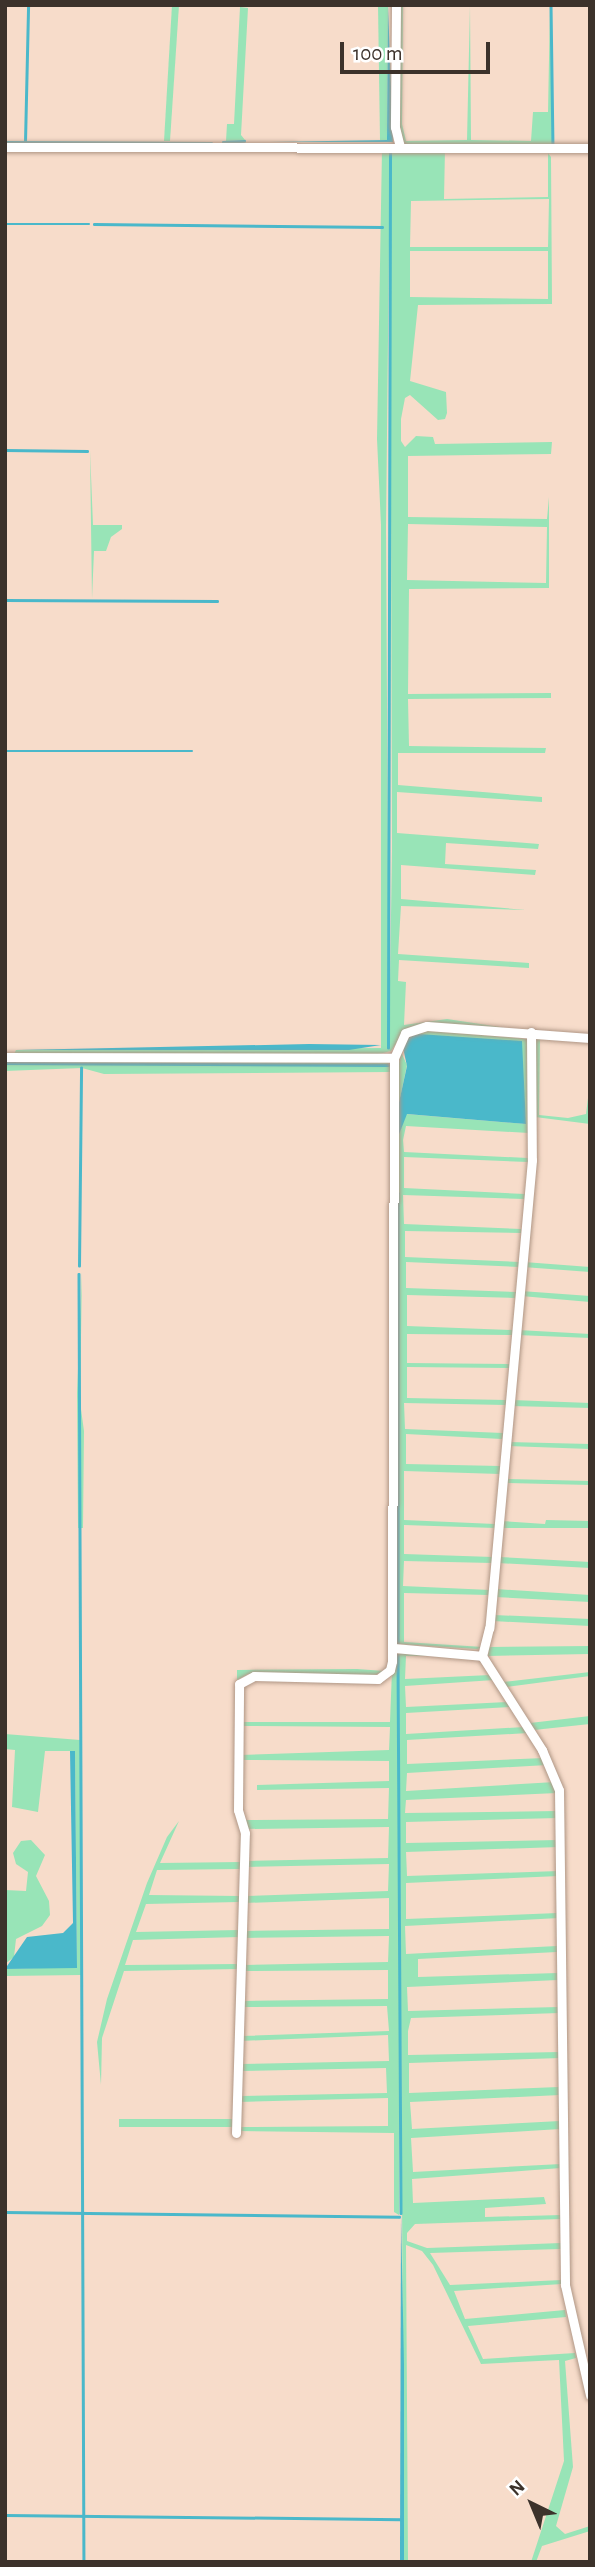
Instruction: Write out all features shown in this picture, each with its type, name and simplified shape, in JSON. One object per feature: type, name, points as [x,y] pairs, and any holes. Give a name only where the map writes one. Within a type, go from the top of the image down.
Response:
[{"type":"street","points":[[396,5],[395,127],[400,147]]},
{"type":"street","points":[[5,147],[590,148]]},
{"type":"street","points":[[236,2133],[245,1833],[238,1810],[239,1685],[254,1676],[378,1679],[390,1670],[393,1648],[394,1058],[405,1033],[427,1026],[590,1038]]},
{"type":"street","points":[[531,1032],[532,1160],[489,1628],[482,1656],[542,1750],[559,1790],[565,2285],[590,2395]]},
{"type":"street","points":[[5,1058],[394,1058]]},
{"type":"street","points":[[393,1648],[482,1656]]},
{"type":"green space","points":[[172,5],[179,5],[170,141],[164,141]]},
{"type":"green space","points":[[378,5],[388,5],[387,140],[380,140]]},
{"type":"green space","points":[[398,5],[403,5],[402,124],[406,141],[467,140],[470,5],[471,140],[531,141],[533,112],[548,112],[550,5],[552,145],[404,144],[398,134]]},
{"type":"green space","points":[[240,7],[248,8],[241,135],[245,140],[226,141],[227,124],[234,124]]},
{"type":"green space","points":[[382,149],[445,149],[444,199],[548,197],[548,153],[551,157],[552,304],[418,305],[410,381],[446,392],[447,413],[445,419],[438,420],[410,395],[405,398],[401,419],[401,441],[405,447],[416,436],[433,437],[435,444],[552,442],[551,454],[408,456],[408,517],[547,519],[549,497],[549,588],[409,589],[408,694],[551,693],[551,698],[408,699],[409,746],[546,748],[545,753],[398,753],[398,785],[542,797],[542,802],[397,792],[397,833],[539,844],[538,849],[446,843],[445,864],[536,870],[535,875],[401,865],[401,899],[526,910],[401,906],[398,954],[529,963],[529,968],[399,960],[398,981],[406,982],[404,1025],[447,1019],[507,1028],[431,1023],[404,1031],[391,1051],[375,1055],[14,1054],[16,1050],[381,1048],[381,525],[377,439]],"holes":[[[390,151],[392,850],[389,1048],[386,528]],[[549,199],[548,247],[410,247],[411,201]],[[410,251],[548,251],[548,299],[410,297]],[[408,524],[547,527],[546,583],[407,580]]]},
{"type":"green space","points":[[90,450],[93,525],[122,525],[122,529],[111,537],[106,551],[94,551],[92,599]]},
{"type":"green space","points":[[423,1030],[527,1039],[529,1133],[406,1126],[403,1140],[404,1152],[528,1158],[528,1162],[404,1157],[404,1188],[525,1194],[524,1199],[403,1195],[404,1224],[521,1229],[521,1233],[405,1231],[405,1257],[519,1262],[519,1267],[406,1262],[406,1288],[516,1292],[515,1298],[407,1295],[407,1326],[513,1330],[512,1335],[407,1334],[407,1363],[509,1364],[509,1368],[407,1367],[407,1398],[506,1400],[506,1405],[404,1403],[405,1429],[503,1433],[502,1439],[406,1434],[406,1464],[500,1466],[500,1474],[404,1471],[404,1520],[495,1524],[495,1528],[404,1525],[404,1554],[493,1557],[492,1563],[404,1561],[403,1586],[490,1590],[489,1595],[404,1593],[404,1642],[483,1647],[477,1649],[399,1644],[398,1137],[406,1114],[526,1124],[523,1094],[401,1039]]},
{"type":"green space","points":[[540,1037],[539,1115],[568,1118],[586,1114],[590,1082],[590,1124],[535,1117],[534,1038]]},
{"type":"green space","points":[[401,1052],[407,1065],[396,1116],[396,1081]]},
{"type":"green space","points":[[5,1062],[388,1062],[389,1064],[156,1064]]},
{"type":"green space","points":[[5,1064],[390,1066],[391,1072],[104,1074],[82,1068],[5,1071]]},
{"type":"green space","points":[[524,1262],[590,1267],[590,1272],[523,1267]]},
{"type":"green space","points":[[82,1271],[80,1402],[84,1431],[83,1528],[78,1528],[77,1393]]},
{"type":"green space","points":[[521,1291],[590,1296],[590,1302],[521,1296]]},
{"type":"green space","points":[[518,1330],[590,1334],[590,1338],[517,1335]]},
{"type":"green space","points":[[512,1400],[590,1403],[590,1408],[511,1406]]},
{"type":"green space","points":[[508,1442],[590,1444],[590,1449],[508,1446]]},
{"type":"green space","points":[[505,1479],[590,1481],[590,1485],[505,1483]]},
{"type":"green space","points":[[546,1520],[590,1521],[590,1528],[501,1528],[501,1521],[545,1524]]},
{"type":"green space","points":[[499,1557],[590,1562],[590,1568],[498,1563]]},
{"type":"green space","points":[[496,1589],[590,1595],[590,1602],[495,1597]]},
{"type":"green space","points":[[494,1615],[590,1619],[590,1626],[493,1621]]},
{"type":"green space","points":[[590,1646],[590,1654],[488,1656],[489,1647]]},
{"type":"green space","points":[[399,1652],[449,1656],[406,1656],[405,1679],[490,1675],[494,1680],[405,1686],[406,1707],[507,1702],[511,1707],[406,1713],[406,1734],[524,1727],[528,1733],[407,1740],[407,1764],[544,1758],[547,1765],[407,1773],[406,1791],[555,1782],[557,1793],[406,1800],[405,1813],[558,1811],[558,1818],[406,1822],[406,1843],[558,1840],[559,1847],[406,1852],[407,1876],[559,1871],[559,1876],[406,1883],[406,1919],[558,1913],[559,1918],[405,1926],[406,1954],[557,1946],[557,1952],[418,1959],[418,1977],[558,1973],[558,1980],[407,1987],[408,2011],[559,2007],[559,2013],[411,2018],[408,2031],[408,2055],[560,2052],[560,2058],[409,2063],[409,2093],[559,2087],[560,2095],[410,2102],[412,2129],[560,2121],[560,2129],[411,2138],[413,2172],[561,2164],[561,2168],[412,2179],[413,2203],[544,2197],[546,2204],[485,2208],[485,2217],[561,2215],[561,2219],[415,2224],[407,2233],[407,2241],[427,2248],[561,2243],[561,2249],[430,2253],[450,2285],[562,2280],[562,2284],[454,2291],[465,2319],[565,2310],[566,2317],[468,2326],[483,2359],[575,2353],[576,2358],[565,2361],[573,2467],[556,2526],[565,2534],[590,2526],[590,2531],[542,2546],[536,2562],[531,2562],[564,2461],[559,2360],[481,2364],[433,2265],[422,2251],[406,2245],[408,2562],[404,2562],[399,1655],[399,2215],[394,2212],[394,2133],[238,2131],[238,2127],[388,2126],[388,2098],[239,2102],[239,2096],[387,2093],[386,2068],[240,2071],[240,2064],[389,2061],[388,2035],[240,2041],[241,2036],[389,2031],[387,2006],[242,2007],[242,2001],[388,1999],[388,1970],[243,1971],[244,1965],[388,1962],[389,1936],[244,1938],[244,1931],[389,1929],[389,1898],[245,1903],[246,1896],[388,1891],[389,1864],[246,1867],[247,1861],[388,1858],[389,1827],[247,1829],[244,1820],[388,1819],[389,1788],[257,1790],[257,1785],[389,1781],[389,1761],[239,1760],[239,1755],[389,1750],[390,1727],[240,1726],[240,1722],[390,1722],[392,1670]]},
{"type":"green space","points":[[237,1670],[384,1671],[375,1675],[248,1674],[237,1680]]},
{"type":"green space","points":[[590,1672],[590,1676],[506,1687],[503,1682]]},
{"type":"green space","points":[[590,1716],[590,1724],[534,1730],[530,1723]]},
{"type":"green space","points":[[5,1734],[80,1740],[81,1975],[5,1976],[5,1969],[77,1967],[75,1751],[45,1751],[38,1812],[12,1807],[15,1750],[5,1749]]},
{"type":"green space","points":[[179,1821],[160,1863],[241,1862],[240,1869],[157,1870],[149,1895],[240,1896],[239,1902],[146,1904],[136,1932],[239,1930],[239,1937],[133,1940],[125,1965],[238,1964],[238,1969],[124,1971],[102,2038],[101,2085],[97,2042],[107,1999],[147,1883],[167,1837]]},
{"type":"green space","points":[[31,1840],[45,1855],[36,1876],[49,1901],[50,1915],[42,1926],[16,1939],[14,1957],[5,1964],[5,1890],[26,1891],[28,1872],[16,1864],[13,1853],[21,1841]]},
{"type":"green space","points":[[119,2119],[232,2119],[232,2127],[119,2127]]},
{"type":"water","points":[[388,5],[393,142],[268,142],[387,140]]},
{"type":"water","points":[[419,1034],[522,1041],[526,1124],[407,1114],[398,1137],[396,1116],[407,1066],[401,1039]]},
{"type":"water","points":[[381,1045],[349,1050],[16,1050]]},
{"type":"water","points":[[70,1751],[75,1751],[77,1968],[5,1969],[27,1937],[63,1933],[73,1923]]},
{"type":"water","points":[[401,2213],[404,2365],[404,2562],[400,2562]]},
{"type":"waterway","points":[[25,142],[28,5]]},
{"type":"waterway","points":[[551,5],[553,143]]},
{"type":"waterway","points":[[223,142],[244,141]]},
{"type":"waterway","points":[[5,142],[211,143]]},
{"type":"waterway","points":[[388,1048],[390,152]]},
{"type":"waterway","points":[[5,224],[89,224]]},
{"type":"waterway","points":[[94,224],[382,227]]},
{"type":"waterway","points":[[5,450],[87,451]]},
{"type":"waterway","points":[[5,600],[217,601]]},
{"type":"waterway","points":[[5,751],[192,751]]},
{"type":"waterway","points":[[5,1063],[388,1065]]},
{"type":"waterway","points":[[79,1266],[81,1068]]},
{"type":"waterway","points":[[398,1193],[398,1644]]},
{"type":"waterway","points":[[79,1274],[84,2562]]},
{"type":"waterway","points":[[398,1655],[401,2213]]},
{"type":"waterway","points":[[5,2212],[399,2217]]},
{"type":"waterway","points":[[5,2515],[400,2519]]}]
